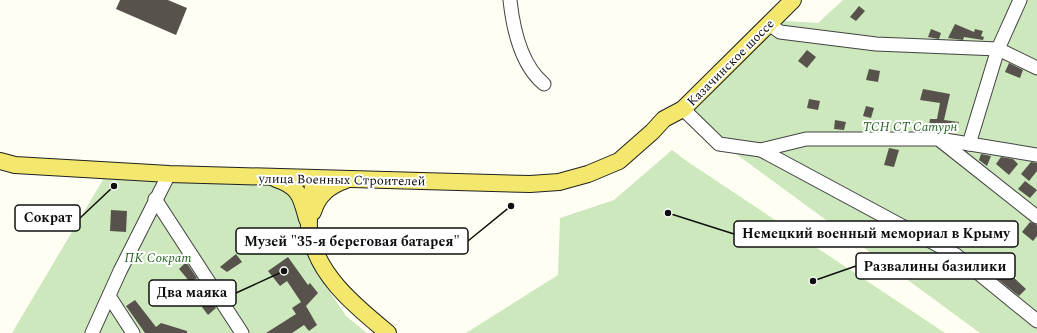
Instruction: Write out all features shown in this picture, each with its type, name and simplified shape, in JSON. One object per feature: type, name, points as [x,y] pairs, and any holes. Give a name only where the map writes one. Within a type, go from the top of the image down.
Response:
[{"type":"main road","name":"Казачинское шоссе","points":[[664,119],[683,109],[793,0]]},
{"type":"main road","name":"улица Военных Строителей","points":[[0,161],[15,165],[169,174],[530,184],[559,182],[588,174],[619,161],[652,132],[664,119]]},
{"type":"main road","points":[[269,177],[295,188],[302,203],[309,225],[311,241],[316,254],[335,282],[355,306],[388,333]]},
{"type":"main road","points":[[309,225],[314,178]]},
{"type":"main road","points":[[309,225],[321,195],[330,187],[350,179]]},
{"type":"street","points":[[510,0],[515,28],[524,56],[529,68],[544,84]]},
{"type":"street","points":[[969,144],[998,49],[1020,0]]},
{"type":"street","points":[[769,24],[780,32],[876,44],[998,49],[1037,68]]},
{"type":"street","points":[[683,109],[719,144],[761,150],[956,254],[1037,321]]},
{"type":"street","points":[[761,150],[806,139],[939,139],[1037,155]]},
{"type":"street","points":[[939,139],[1037,216]]},
{"type":"street","points":[[92,333],[155,199],[169,174]]},
{"type":"street","points":[[155,199],[242,333]]},
{"type":"street","points":[[109,296],[133,333]]},
{"type":"green space","name":"ТСН СТ Сатурн","points":[[843,0],[1037,0],[1037,333],[980,333],[687,118],[784,21],[818,23]]},
{"type":"green space","points":[[672,150],[945,333],[466,333],[558,275],[560,218],[614,200]]},
{"type":"green space","name":"ПК Сократ","points":[[104,178],[307,186],[303,215],[309,261],[346,316],[367,333],[12,333]]},
{"type":"building","points":[[120,0],[168,0],[187,8],[176,35],[116,9]]},
{"type":"building","points":[[859,6],[865,11],[856,21],[850,17]]},
{"type":"building","points":[[955,24],[974,32],[975,29],[983,31],[981,36],[984,37],[983,40],[964,37],[963,40],[948,38]]},
{"type":"building","points":[[931,29],[941,33],[939,39],[928,37]]},
{"type":"building","points":[[807,50],[816,57],[807,68],[798,61]]},
{"type":"building","points":[[1009,63],[1023,70],[1020,78],[1005,72]]},
{"type":"building","points":[[869,69],[880,71],[878,82],[866,80]]},
{"type":"building","points":[[923,89],[950,94],[944,120],[959,122],[956,130],[929,126],[930,119],[937,119],[940,103],[920,100]]},
{"type":"building","points":[[809,99],[820,101],[818,110],[807,108]]},
{"type":"building","points":[[866,106],[874,108],[871,118],[863,116]]},
{"type":"building","points":[[835,120],[846,122],[844,130],[834,129]]},
{"type":"building","points":[[889,148],[899,150],[894,167],[884,165]]},
{"type":"building","points":[[981,154],[991,156],[987,166],[979,160]]},
{"type":"building","points":[[1001,157],[1013,159],[1018,164],[1009,175],[996,164]]},
{"type":"building","points":[[1031,162],[1037,163],[1037,171],[1029,181],[1021,174]]},
{"type":"building","points":[[1025,181],[1037,190],[1030,198],[1018,189]]},
{"type":"building","points":[[111,210],[127,211],[126,232],[110,231]]},
{"type":"building","points":[[1030,222],[1037,225],[1037,236],[1033,241],[1022,232]]},
{"type":"building","points":[[236,254],[242,262],[227,272],[220,267]]},
{"type":"building","points":[[288,257],[308,285],[310,283],[318,293],[306,306],[317,325],[309,331],[304,325],[292,333],[266,333],[296,314],[292,308],[301,302],[287,281],[280,286],[268,271]]},
{"type":"building","points":[[186,262],[197,278],[190,282],[179,269]]},
{"type":"building","points":[[997,262],[1026,289],[1019,296],[989,272]]},
{"type":"building","points":[[135,300],[156,327],[161,323],[187,331],[187,333],[145,333],[126,306]]},
{"type":"building","points":[[211,300],[216,308],[208,315],[202,307]]},
{"type":"place","name":"Сократ","points":[[114,186]]},
{"type":"place","name":"Музей \"35-я береговая батарея\"","points":[[511,206]]},
{"type":"place","name":"Немецкий военный мемориал в Крыму","points":[[668,213]]},
{"type":"place","name":"Два маяка","points":[[284,271]]},
{"type":"place","name":"Развалины базилики","points":[[813,281]]}]
